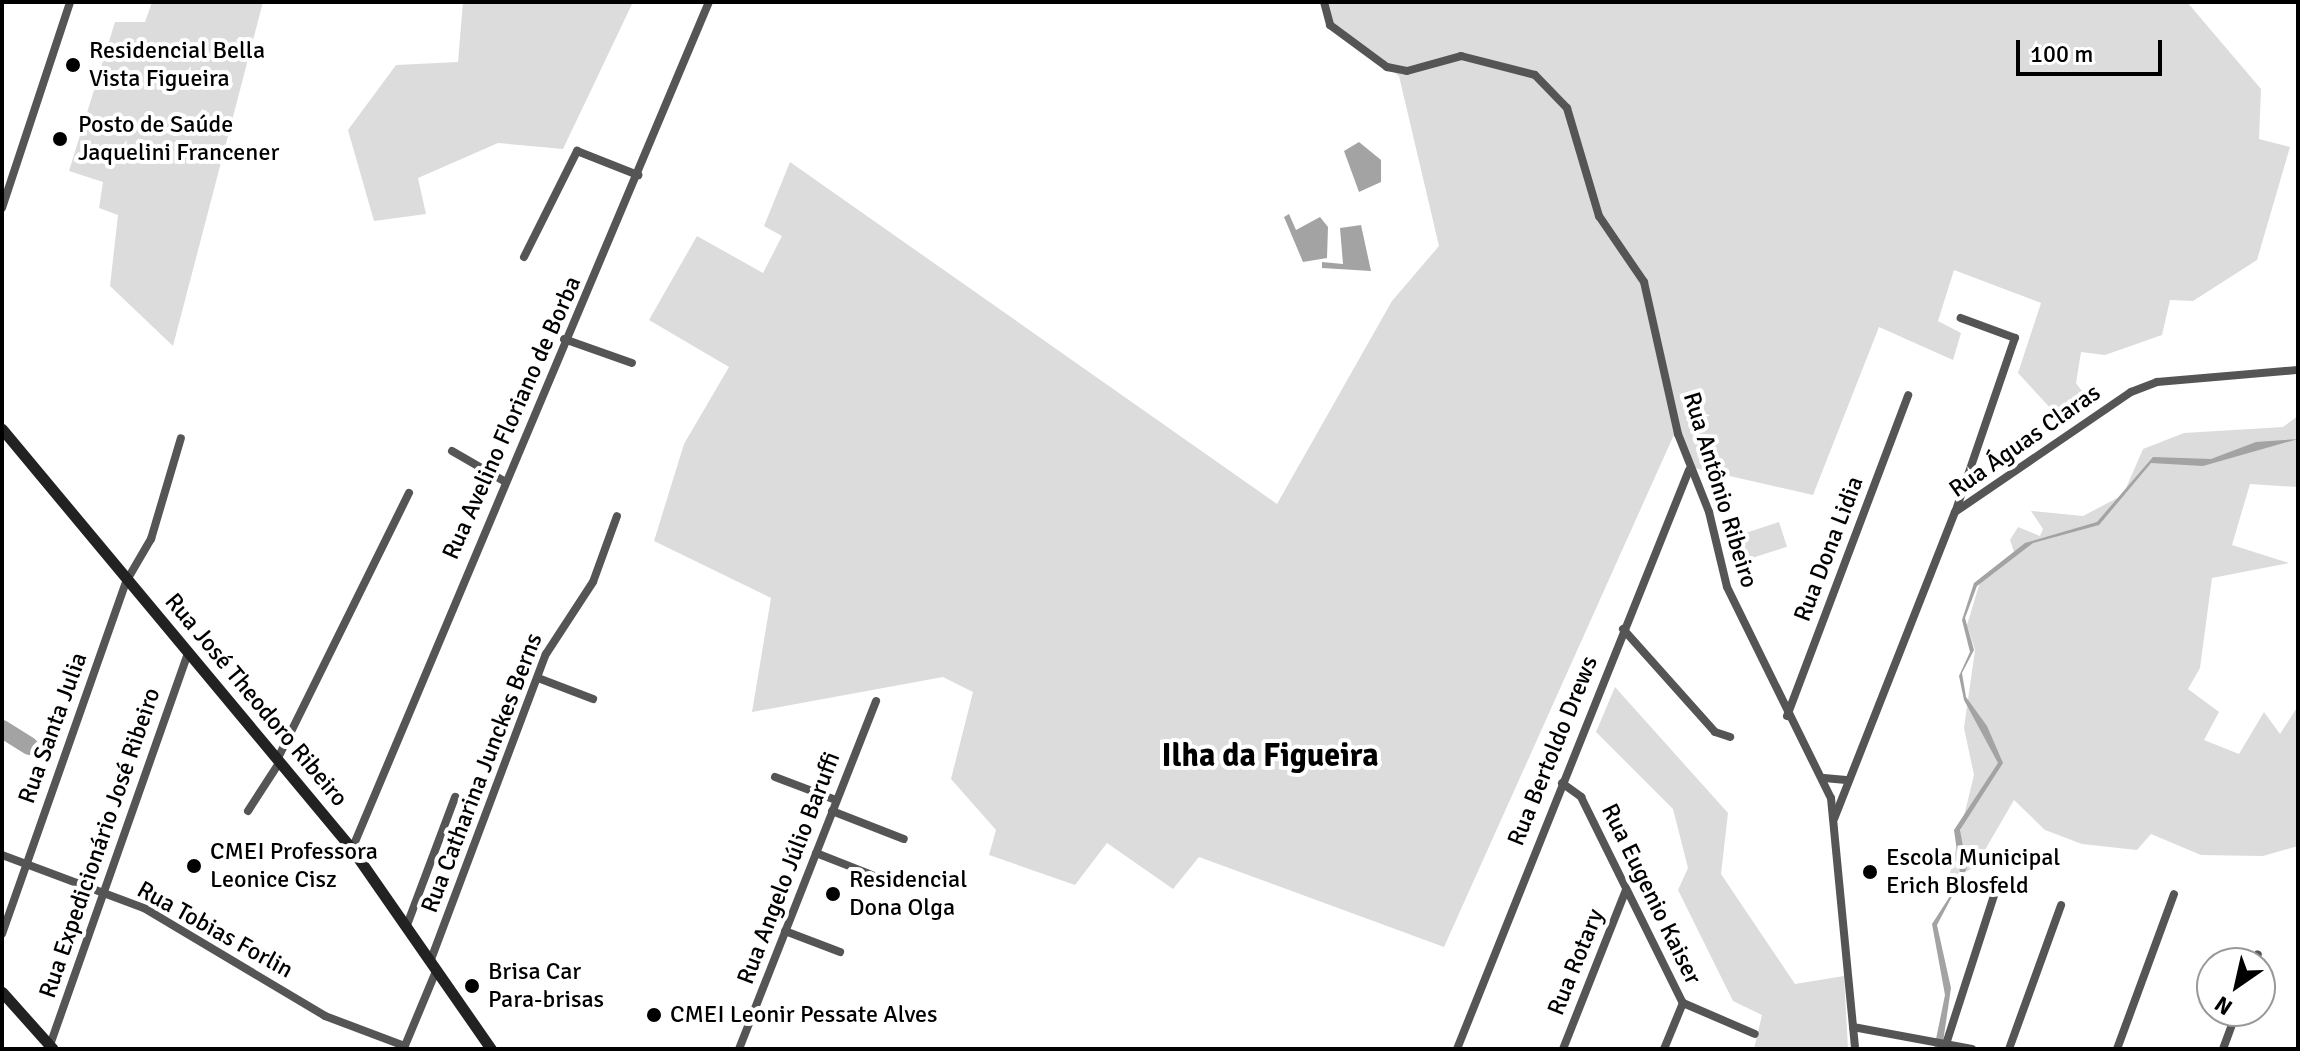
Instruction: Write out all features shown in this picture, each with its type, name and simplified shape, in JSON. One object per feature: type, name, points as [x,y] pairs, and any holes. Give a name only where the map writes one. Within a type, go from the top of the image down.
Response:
[{"type":"main road","name":"Rua José Theodoro Ribeiro","points":[[2,429],[352,849],[491,1049]]},
{"type":"main road","points":[[2,992],[52,1047]]},
{"type":"street","points":[[2,208],[70,2]]},
{"type":"street","name":"Rua Avelino Floriano de Borba","points":[[352,849],[504,481],[638,175],[709,2]]},
{"type":"street","name":"Rua Antônio Ribeiro","points":[[1324,2],[1330,25],[1387,67],[1420,69],[1461,56],[1552,85],[1576,128],[1599,216],[1644,282],[1689,470],[1709,512],[1727,587],[1787,716],[1824,778],[1834,820],[1855,1049]]},
{"type":"street","points":[[524,257],[577,151],[638,175]]},
{"type":"street","points":[[1955,512],[2015,338],[1961,318]]},
{"type":"street","points":[[564,339],[632,363]]},
{"type":"street","name":"Rua Águas Claras","points":[[1834,820],[1955,512],[2131,392],[2157,382],[2298,370]]},
{"type":"street","name":"Rua Dona Lidia","points":[[1787,716],[1908,395]]},
{"type":"street","name":"Rua Santa Julia","points":[[2,934],[127,580],[151,539],[181,438]]},
{"type":"street","points":[[452,451],[504,481]]},
{"type":"street","name":"Rua Bertoldo Drews","points":[[1457,1049],[1689,470]]},
{"type":"street","points":[[248,811],[278,762],[409,493]]},
{"type":"street","name":"Rua Catharina Junckes Berns","points":[[404,1048],[553,638],[593,582],[617,516]]},
{"type":"street","points":[[1623,629],[1715,732],[1730,737]]},
{"type":"street","name":"Rua Expedicionário José Ribeiro","points":[[52,1047],[188,654]]},
{"type":"street","points":[[538,678],[593,699]]},
{"type":"street","name":"Rua Angelo Júlio Baruffi","points":[[739,1049],[876,701]]},
{"type":"street","points":[[775,777],[836,800]]},
{"type":"street","points":[[1824,778],[1849,780]]},
{"type":"street","name":"Rua Eugenio Kaiser","points":[[1562,783],[1581,797],[1683,1003],[1755,1034]]},
{"type":"street","points":[[407,925],[455,797]]},
{"type":"street","points":[[832,811],[904,839]]},
{"type":"street","points":[[816,853],[872,875]]},
{"type":"street","name":"Rua Tobias Forlin","points":[[2,855],[144,908],[325,1016],[404,1048]]},
{"type":"street","points":[[1947,1041],[1998,883]]},
{"type":"street","name":"Rua Rotary","points":[[1563,1049],[1626,890]]},
{"type":"street","points":[[2117,1049],[2174,894]]},
{"type":"street","points":[[2009,1049],[2061,905]]},
{"type":"street","points":[[785,931],[840,952]]},
{"type":"street","points":[[1664,1049],[1683,1003]]},
{"type":"street","points":[[1853,1027],[1903,1041],[1947,1041],[1972,1049]]},
{"type":"street","points":[[2223,1049],[2231,1027]]},
{"type":"shaded area","points":[[152,2],[263,2],[173,346],[110,286],[118,215],[99,208],[103,182],[69,171],[115,22],[145,22]]},
{"type":"shaded area","points":[[463,2],[633,2],[563,149],[498,143],[418,178],[426,214],[374,221],[348,130],[396,65],[458,62]]},
{"type":"shaded area","points":[[1328,2],[2187,2],[2261,89],[2259,139],[2290,147],[2257,260],[2193,301],[2170,300],[2162,335],[2105,355],[2081,352],[2076,383],[2093,406],[2066,425],[2018,373],[2041,303],[1954,270],[1938,321],[1961,333],[1953,360],[1879,327],[1813,495],[1690,467],[1677,428],[1444,947],[1199,857],[1173,889],[1107,843],[1075,885],[989,855],[996,830],[951,779],[973,692],[943,677],[752,712],[771,598],[654,541],[684,444],[729,367],[649,320],[697,236],[763,273],[782,236],[764,226],[790,162],[1277,504],[1392,301],[1439,246],[1399,76],[1328,22]]},
{"type":"shaded area","points":[[1359,142],[1381,160],[1381,182],[1359,192],[1344,151]]},
{"type":"shaded area","points":[[1289,214],[1296,230],[1320,217],[1328,227],[1327,258],[1303,262],[1284,217]]},
{"type":"shaded area","points":[[1361,225],[1371,271],[1322,268],[1322,262],[1343,264],[1340,228]]},
{"type":"shaded area","points":[[2298,416],[2298,487],[2250,484],[2232,545],[2289,563],[2212,578],[2200,668],[2188,689],[2219,712],[2204,740],[2239,754],[2264,712],[2280,734],[2298,706],[2298,846],[2263,856],[2201,855],[2151,834],[2137,850],[2082,844],[2045,830],[2014,800],[1975,867],[1948,881],[1974,775],[1964,728],[1975,650],[1967,625],[1980,582],[2015,555],[2010,540],[2018,527],[2040,536],[2043,529],[2031,511],[2083,516],[2123,495],[2143,449],[2184,433],[2283,427]]},
{"type":"shaded area","points":[[2298,439],[2203,466],[2151,463],[2099,525],[2033,543],[1977,586],[1965,618],[1974,650],[1962,673],[1966,697],[1987,726],[2003,763],[1960,830],[1967,868],[1937,925],[1951,988],[1942,1049],[1934,1049],[1945,995],[1932,924],[1961,879],[1954,830],[1998,763],[1964,700],[1959,676],[1970,652],[1962,620],[1974,583],[2025,543],[2097,522],[2153,457],[2211,459],[2256,442]]},
{"type":"shaded area","points":[[1779,522],[1787,547],[1737,563],[1729,538]]},
{"type":"shaded area","points":[[1615,687],[1728,813],[1721,874],[1795,984],[1844,976],[1848,1049],[1754,1049],[1762,1015],[1733,1001],[1678,890],[1688,868],[1673,809],[1596,732]]},
{"type":"waterway","points":[[2,729],[29,746]]},
{"type":"place","name":"Residencial Bella Vista Figueira","points":[[73,65]]},
{"type":"place","name":"Posto de Saúde Jaquelini Francener","points":[[60,139]]},
{"type":"place","name":"CMEI Professora Leonice Cisz","points":[[194,866]]},
{"type":"place","name":"Escola Municipal Erich Blosfeld","points":[[1870,872]]},
{"type":"place","name":"Residencial Dona Olga","points":[[833,894]]},
{"type":"place","name":"Brisa Car Para-brisas","points":[[472,986]]},
{"type":"place","name":"CMEI Leonir Pessate Alves","points":[[654,1015]]},
{"type":"district","name":"Ilha da Figueira","points":[[1270,756]]}]
